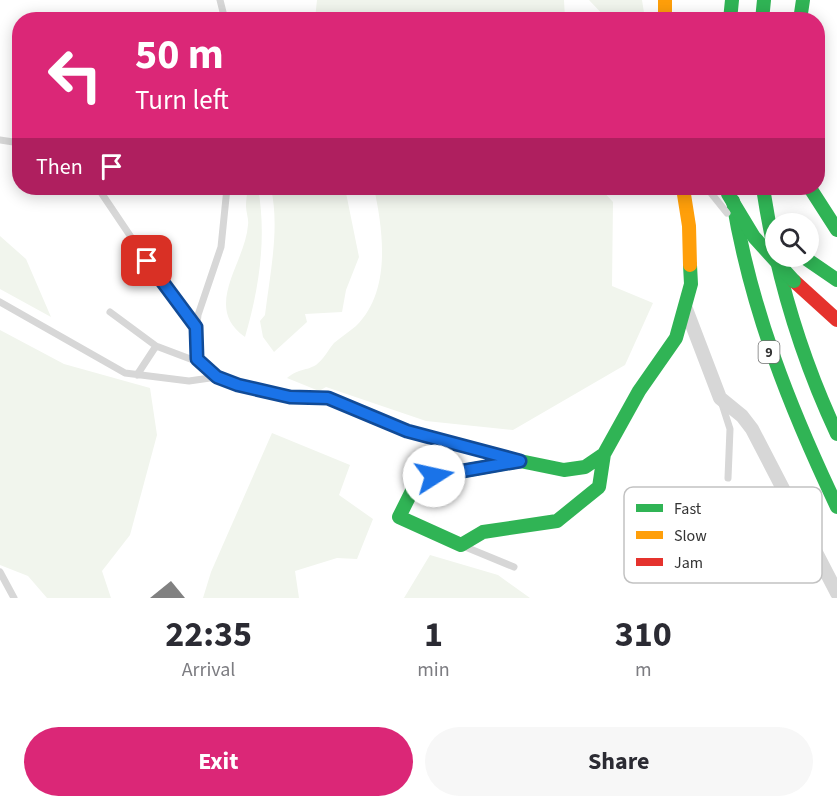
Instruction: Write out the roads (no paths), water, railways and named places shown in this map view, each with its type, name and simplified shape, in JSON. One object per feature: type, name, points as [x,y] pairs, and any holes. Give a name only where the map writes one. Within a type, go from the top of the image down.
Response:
[{"type":"main road","points":[[604,454],[585,467],[564,470],[520,461],[434,476],[416,483],[399,513],[401,519],[461,545],[483,532],[557,520],[599,487],[604,454],[639,391],[676,338],[687,309],[691,284],[689,226],[684,195]]},
{"type":"main road","name":"9","points":[[729,195],[743,259],[771,358],[799,428],[837,507]]},
{"type":"main road","points":[[731,195],[754,237],[794,281],[837,320]]},
{"type":"main road","points":[[733,195],[765,225]]},
{"type":"main road","name":"9","points":[[764,195],[774,255],[796,335],[837,434]]},
{"type":"main road","points":[[814,195],[837,230]]},
{"type":"main road","points":[[818,267],[837,280]]},
{"type":"street","points":[[687,309],[720,398],[742,416],[752,429],[782,487]]},
{"type":"street","points":[[822,564],[837,593]]},
{"type":"lane","points":[[103,195],[168,292],[196,327]]},
{"type":"lane","points":[[226,195],[221,247],[196,327],[197,359],[201,363],[217,377],[238,385],[290,397],[328,398],[407,431],[520,461]]},
{"type":"lane","points":[[713,195],[749,240],[794,281]]},
{"type":"lane","points":[[0,302],[125,373],[189,381],[217,377]]},
{"type":"lane","points":[[110,312],[156,346],[201,363]]},
{"type":"lane","points":[[137,375],[156,346]]},
{"type":"lane","points":[[720,398],[730,429],[728,478]]},
{"type":"lane","points":[[461,545],[514,567]]},
{"type":"lane","points":[[0,572],[14,598]]}]
